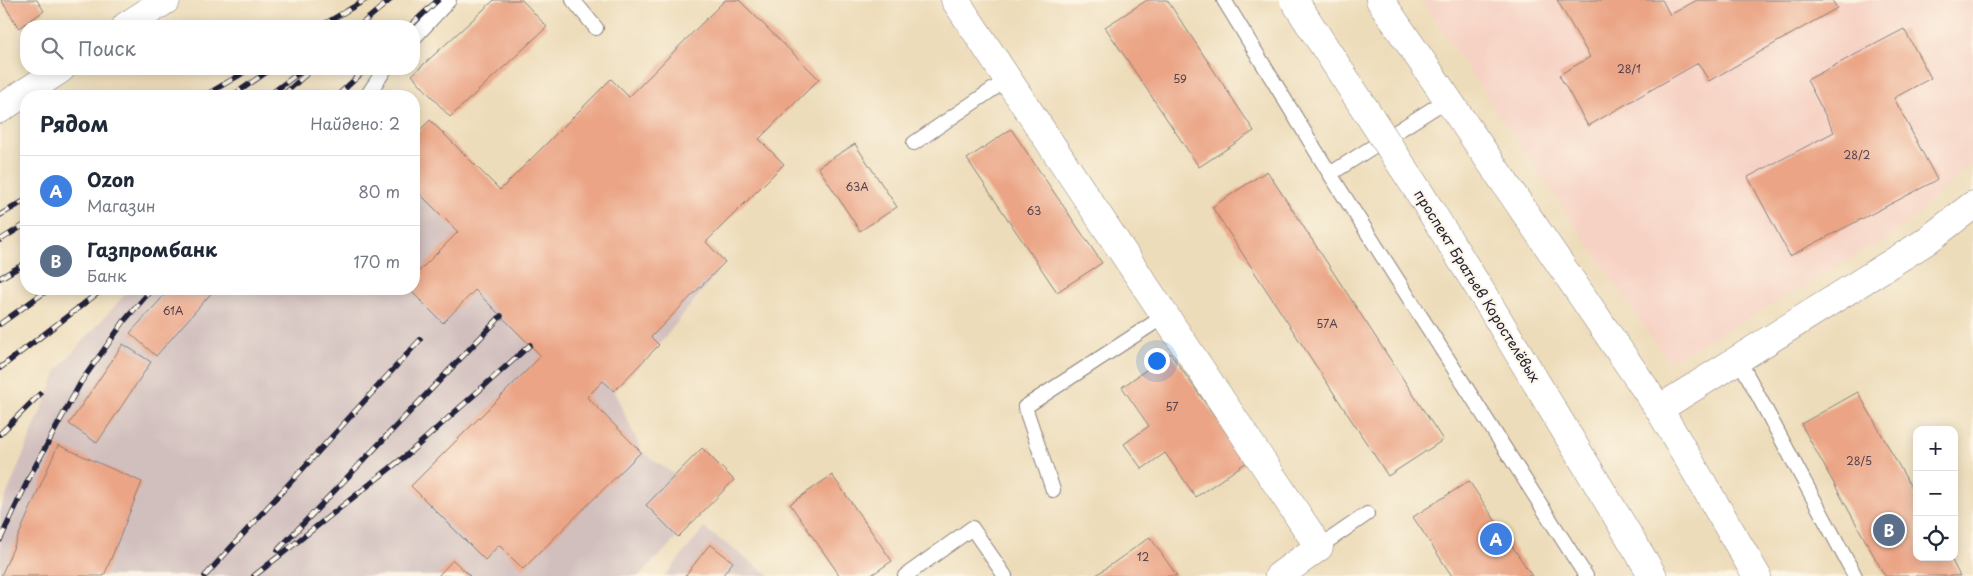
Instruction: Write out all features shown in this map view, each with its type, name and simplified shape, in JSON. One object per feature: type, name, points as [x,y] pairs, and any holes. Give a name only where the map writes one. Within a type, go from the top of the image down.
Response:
[{"type":"street","points":[[135,20],[166,0]]},
{"type":"street","points":[[955,0],[1319,547],[1279,576]]},
{"type":"street","name":"проспект Братьев Коростелёвых","points":[[1294,0],[1414,184],[1487,301],[1653,576]]},
{"type":"street","points":[[1380,0],[1659,409],[1756,576]]},
{"type":"street","points":[[29,90],[53,75]]},
{"type":"street","points":[[0,109],[20,96]]},
{"type":"street","points":[[1659,409],[1925,242],[1973,205]]},
{"type":"lane","points":[[420,31],[449,0]]},
{"type":"lane","points":[[572,0],[596,28]]},
{"type":"lane","points":[[1224,0],[1330,174],[1586,576]]},
{"type":"lane","points":[[372,90],[381,75]]},
{"type":"lane","points":[[914,143],[1008,79]]},
{"type":"lane","points":[[1330,174],[1448,99]]},
{"type":"lane","points":[[1053,490],[1025,407],[1166,315]]},
{"type":"lane","points":[[1739,360],[1855,576]]},
{"type":"lane","points":[[1319,547],[1367,514]]},
{"type":"lane","points":[[905,576],[972,528],[1006,576]]},
{"type":"shaded area","points":[[725,0],[739,0],[819,79],[759,139],[784,164],[704,239],[725,262],[659,345],[614,391],[642,452],[675,475],[702,448],[734,480],[639,576],[0,576],[0,511],[58,369],[125,295],[420,295],[420,130],[430,120],[500,190],[611,79],[629,96]]},
{"type":"shaded area","points":[[1421,0],[1973,0],[1973,163],[1898,232],[1669,363]]},
{"type":"shaded area","points":[[704,528],[770,576],[665,576]]},
{"type":"building","points":[[1,0],[37,0],[44,11],[31,20],[20,20],[19,28]]},
{"type":"building","points":[[494,0],[522,0],[547,27],[450,117],[412,75],[420,75],[420,68]]},
{"type":"building","points":[[725,0],[739,0],[819,79],[759,139],[784,164],[706,242],[725,262],[651,337],[659,345],[614,391],[603,381],[587,397],[641,452],[523,569],[499,545],[485,560],[411,486],[541,356],[475,290],[443,323],[415,295],[420,295],[420,270],[458,232],[420,194],[420,130],[430,120],[500,190],[611,79],[629,97]]},
{"type":"building","points":[[1147,0],[1167,0],[1254,131],[1199,167],[1105,27]]},
{"type":"building","points":[[1557,0],[1662,0],[1670,15],[1697,0],[1832,0],[1837,8],[1709,81],[1698,63],[1588,126],[1559,75],[1590,57]]},
{"type":"building","points":[[1904,29],[1931,78],[1894,98],[1937,180],[1790,256],[1748,177],[1834,132],[1807,80]]},
{"type":"building","points":[[1011,129],[1102,263],[1057,292],[967,159]]},
{"type":"building","points":[[855,144],[897,207],[860,231],[818,167]]},
{"type":"building","points":[[1267,171],[1443,440],[1388,476],[1212,207]]},
{"type":"building","points":[[165,295],[210,295],[156,356],[130,333]]},
{"type":"building","points":[[123,344],[151,362],[97,443],[69,424]]},
{"type":"building","points":[[1170,353],[1247,462],[1196,497],[1165,453],[1142,469],[1124,444],[1149,426],[1122,387]]},
{"type":"building","points":[[1858,392],[1913,491],[1913,561],[1952,561],[1960,576],[1885,576],[1801,424]]},
{"type":"building","points":[[58,445],[142,482],[104,576],[1,576]]},
{"type":"building","points":[[702,448],[734,480],[678,537],[646,505]]},
{"type":"building","points":[[832,475],[892,561],[870,576],[840,576],[790,504]]},
{"type":"building","points":[[1469,481],[1532,576],[1452,576],[1413,517]]},
{"type":"building","points":[[1150,537],[1177,576],[1095,576]]},
{"type":"building","points":[[710,544],[733,562],[722,576],[685,576]]},
{"type":"building","points":[[453,560],[470,576],[438,576]]},
{"type":"railway","points":[[331,20],[365,0]]},
{"type":"railway","points":[[366,20],[390,0]]},
{"type":"railway","points":[[416,20],[438,0]]},
{"type":"railway","points":[[214,90],[240,75]]},
{"type":"railway","points":[[241,90],[262,75]]},
{"type":"railway","points":[[276,90],[296,75]]},
{"type":"railway","points":[[289,90],[305,75]]},
{"type":"railway","points":[[343,90],[360,75]]},
{"type":"railway","points":[[0,215],[20,203]]},
{"type":"railway","points":[[0,240],[20,228]]},
{"type":"railway","points":[[0,278],[20,266]]},
{"type":"railway","points":[[0,324],[41,295]]},
{"type":"railway","points":[[0,368],[95,295]]},
{"type":"railway","points":[[0,540],[31,474],[81,382],[125,320],[147,295]]},
{"type":"railway","points":[[278,550],[501,316]]},
{"type":"railway","points":[[205,576],[420,340]]},
{"type":"railway","points":[[254,576],[408,454],[530,345]]},
{"type":"railway","points":[[0,434],[40,394]]},
{"type":"place","name":"Газпромбанк","points":[[1889,530]]},
{"type":"place","name":"Ozon","points":[[1496,539]]}]
